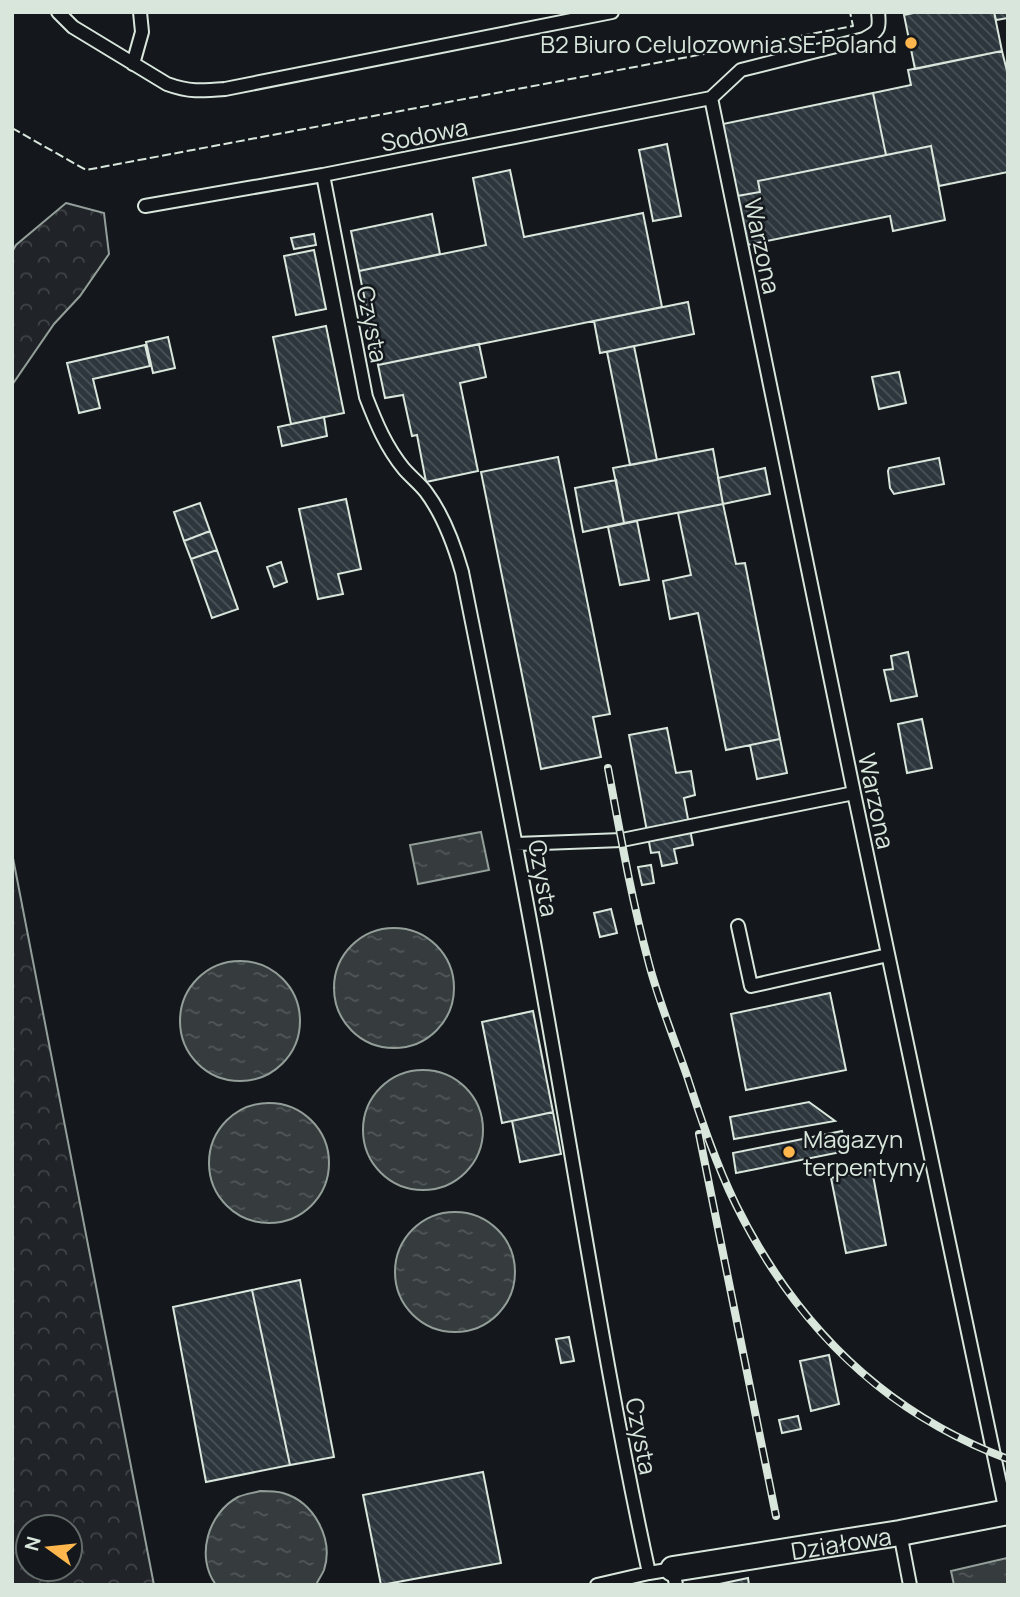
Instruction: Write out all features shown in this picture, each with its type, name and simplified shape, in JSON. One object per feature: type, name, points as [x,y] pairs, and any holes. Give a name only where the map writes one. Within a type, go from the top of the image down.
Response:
[{"type":"street","name":"Działowa","points":[[666,1576],[1007,1512]]},
{"type":"lane","points":[[58,12],[72,27],[167,84],[184,90],[204,91],[612,12]]},
{"type":"lane","points":[[133,64],[142,32],[140,12]]},
{"type":"lane","points":[[711,98],[741,70],[864,39],[876,33],[880,24],[878,12]]},
{"type":"lane","name":"Sodowa","points":[[145,206],[323,175],[711,98]]},
{"type":"lane","name":"Warzona","points":[[711,98],[854,793],[1007,1512]]},
{"type":"lane","name":"Czysta","points":[[323,175],[370,406],[382,438],[439,512],[452,539],[462,572],[516,844],[617,1420],[666,1576]]},
{"type":"lane","points":[[516,844],[622,840],[854,793]]},
{"type":"lane","points":[[738,926],[751,986],[888,955]]},
{"type":"lane","points":[[900,1533],[911,1585]]},
{"type":"lane","points":[[597,1585],[666,1576]]},
{"type":"green space","points":[[66,203],[104,213],[109,254],[80,296],[54,324],[12,385],[12,252],[16,245]]},
{"type":"green space","points":[[12,853],[154,1585],[12,1585]]},
{"type":"water","points":[[481,832],[489,870],[418,884],[410,845]]},
{"type":"water","points":[[394,928],[417,932],[437,945],[450,965],[454,988],[450,1011],[437,1031],[417,1044],[394,1048],[371,1044],[351,1031],[338,1011],[334,988],[338,965],[351,945],[371,932]]},
{"type":"water","points":[[240,961],[263,965],[283,978],[296,998],[300,1021],[296,1044],[283,1064],[263,1077],[240,1081],[217,1077],[197,1064],[184,1044],[180,1021],[184,998],[197,978],[217,965]]},
{"type":"water","points":[[423,1070],[446,1074],[466,1087],[479,1107],[483,1130],[479,1153],[466,1173],[446,1186],[423,1190],[400,1186],[380,1173],[367,1153],[363,1130],[367,1107],[380,1087],[400,1074]]},
{"type":"water","points":[[269,1103],[292,1107],[312,1120],[325,1140],[329,1163],[325,1186],[312,1206],[292,1219],[269,1223],[246,1219],[226,1206],[213,1186],[209,1163],[213,1140],[226,1120],[246,1107]]},
{"type":"water","points":[[455,1212],[478,1216],[498,1229],[511,1249],[515,1272],[511,1295],[498,1315],[478,1328],[455,1332],[432,1328],[412,1315],[399,1295],[395,1272],[399,1249],[412,1229],[432,1216]]},
{"type":"water","points":[[260,1491],[280,1492],[294,1498],[304,1504],[319,1523],[324,1534],[326,1558],[324,1570],[316,1585],[216,1585],[206,1562],[212,1524],[228,1504],[238,1497]]},
{"type":"water","points":[[1007,1558],[1008,1585],[954,1585],[951,1571]]},
{"type":"building","points":[[918,12],[994,12],[1002,51],[915,69],[904,15]]},
{"type":"building","points":[[994,12],[1008,12],[1008,18],[996,20]]},
{"type":"building","points":[[1002,51],[1008,75],[1008,172],[939,186],[931,146],[886,155],[873,93],[911,85],[908,70]]},
{"type":"building","points":[[873,93],[886,155],[758,181],[760,192],[737,196],[723,124]]},
{"type":"building","points":[[667,144],[681,216],[653,221],[639,150]]},
{"type":"building","points":[[931,146],[945,220],[893,231],[890,216],[747,245],[737,196],[760,192],[758,181]]},
{"type":"building","points":[[510,170],[524,237],[643,213],[662,307],[378,365],[359,271],[486,245],[473,178]]},
{"type":"building","points":[[432,214],[440,254],[359,271],[351,231]]},
{"type":"building","points":[[314,234],[316,245],[294,249],[291,238]]},
{"type":"building","points":[[314,250],[326,309],[296,315],[284,256]]},
{"type":"building","points":[[688,302],[694,334],[600,353],[594,321]]},
{"type":"building","points":[[326,326],[344,413],[291,424],[273,337]]},
{"type":"building","points":[[168,337],[175,368],[153,373],[146,342]]},
{"type":"building","points":[[479,344],[486,377],[460,383],[478,471],[426,482],[417,435],[412,436],[403,395],[385,398],[378,365]]},
{"type":"building","points":[[145,345],[150,366],[93,379],[100,408],[79,413],[67,363]]},
{"type":"building","points":[[634,346],[657,460],[630,465],[607,352]]},
{"type":"building","points":[[899,372],[906,403],[879,409],[872,377]]},
{"type":"building","points":[[324,417],[327,436],[282,446],[278,427]]},
{"type":"building","points":[[713,449],[723,504],[624,523],[613,468]]},
{"type":"building","points":[[558,457],[610,714],[593,717],[601,757],[541,769],[481,472]]},
{"type":"building","points":[[939,458],[944,484],[894,494],[890,488],[889,468]]},
{"type":"building","points":[[765,468],[770,494],[723,504],[718,478]]},
{"type":"building","points":[[616,480],[624,523],[583,532],[575,488]]},
{"type":"building","points":[[346,499],[361,569],[338,574],[343,594],[318,599],[299,509]]},
{"type":"building","points":[[200,503],[210,531],[184,541],[174,512]]},
{"type":"building","points":[[723,504],[736,564],[745,563],[780,739],[726,750],[698,613],[670,619],[663,581],[691,575],[678,513]]},
{"type":"building","points":[[637,521],[649,580],[620,585],[608,527]]},
{"type":"building","points":[[210,531],[217,550],[191,559],[184,541]]},
{"type":"building","points":[[217,550],[238,609],[212,618],[191,559]]},
{"type":"building","points":[[281,562],[287,582],[274,587],[267,567]]},
{"type":"building","points":[[908,652],[917,696],[891,701],[884,670],[893,669],[891,656]]},
{"type":"building","points":[[922,719],[932,768],[907,773],[898,724]]},
{"type":"building","points":[[667,728],[676,773],[691,771],[695,795],[684,798],[693,845],[674,849],[677,863],[662,866],[659,852],[651,853],[629,735]]},
{"type":"building","points":[[780,739],[787,773],[757,779],[750,745]]},
{"type":"building","points":[[651,865],[654,883],[642,885],[638,867]]},
{"type":"building","points":[[611,909],[617,933],[600,937],[594,913]]},
{"type":"building","points":[[830,993],[846,1070],[746,1090],[731,1014]]},
{"type":"building","points":[[533,1011],[553,1112],[502,1123],[482,1022]]},
{"type":"building","points":[[809,1102],[835,1121],[734,1139],[730,1117]]},
{"type":"building","points":[[553,1112],[561,1154],[520,1162],[512,1121]]},
{"type":"building","name":"Magazyn terpentyny","points":[[842,1131],[846,1151],[736,1173],[733,1153]]},
{"type":"building","points":[[872,1170],[886,1245],[846,1253],[831,1178]]},
{"type":"building","points":[[300,1280],[334,1457],[290,1465],[252,1290]]},
{"type":"building","points":[[252,1290],[290,1465],[206,1482],[173,1307]]},
{"type":"building","points":[[569,1337],[574,1361],[561,1363],[556,1339]]},
{"type":"building","points":[[829,1355],[839,1404],[811,1411],[800,1361]]},
{"type":"building","points":[[798,1416],[801,1429],[782,1433],[779,1420]]},
{"type":"building","points":[[483,1472],[501,1563],[381,1585],[363,1495]]},
{"type":"building","points":[[748,1578],[749,1585],[715,1585]]},
{"type":"railway","points":[[608,768],[636,912],[656,990],[715,1158],[759,1248],[815,1325],[847,1359],[882,1389],[921,1416],[1008,1459]]},
{"type":"railway","points":[[699,1134],[776,1516]]},
{"type":"fence","points":[[12,128],[86,170],[853,26],[850,12]]},
{"type":"place","name":"B2 Biuro Celulozownia SE Poland","points":[[911,43]]},
{"type":"place","name":"Magazyn terpentyny","points":[[789,1152]]}]
